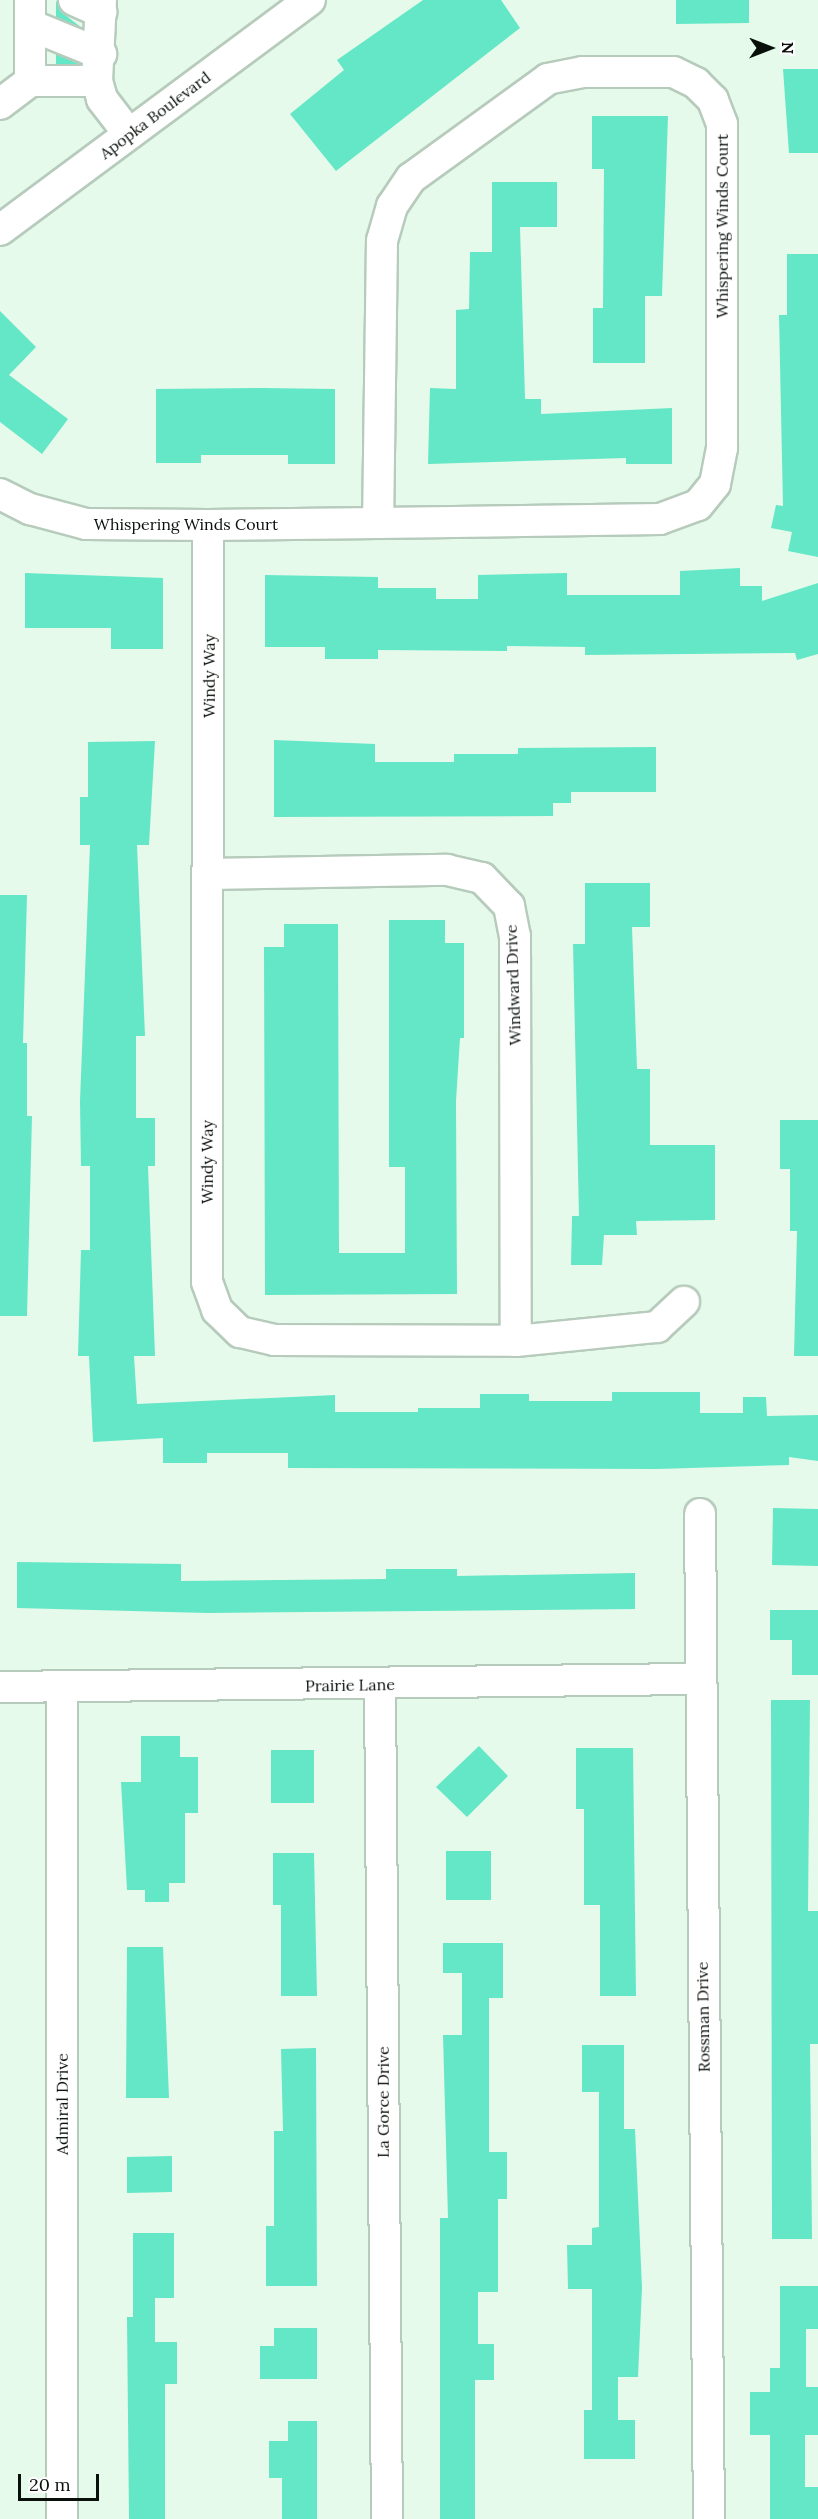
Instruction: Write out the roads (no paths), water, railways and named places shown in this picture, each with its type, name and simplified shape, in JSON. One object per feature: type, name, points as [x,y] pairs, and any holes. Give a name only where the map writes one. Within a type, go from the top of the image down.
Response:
[{"type":"street","points":[[74,0],[101,6],[99,67],[102,99],[129,134]]},
{"type":"street","name":"Apopka Boulevard","points":[[0,230],[310,0]]},
{"type":"street","points":[[30,12],[99,67]]},
{"type":"street","points":[[30,12],[30,81]]},
{"type":"street","points":[[0,104],[30,81],[99,67]]},
{"type":"street","name":"Whispering Winds Court","points":[[0,494],[30,509],[86,524],[208,525],[378,523],[660,519],[698,505],[715,484],[722,448],[722,123],[713,100],[696,83],[673,72],[583,72],[548,79],[411,178],[392,206],[382,240],[378,523]]},
{"type":"street","name":"Windy Way","points":[[208,525],[207,1282],[216,1310],[240,1332],[274,1340],[516,1341],[657,1328],[684,1302]]},
{"type":"street","name":"Windward Drive","points":[[208,874],[447,870],[482,878],[509,906],[515,936],[516,1341]]},
{"type":"street","name":"Rossman Drive","points":[[700,1514],[699,1679],[708,2519]]},
{"type":"street","name":"Prairie Lane","points":[[0,1688],[380,1685],[699,1679]]},
{"type":"street","name":"La Gorce Drive","points":[[380,1685],[387,2519]]},
{"type":"street","name":"Admiral Drive","points":[[62,1688],[62,2519]]}]
